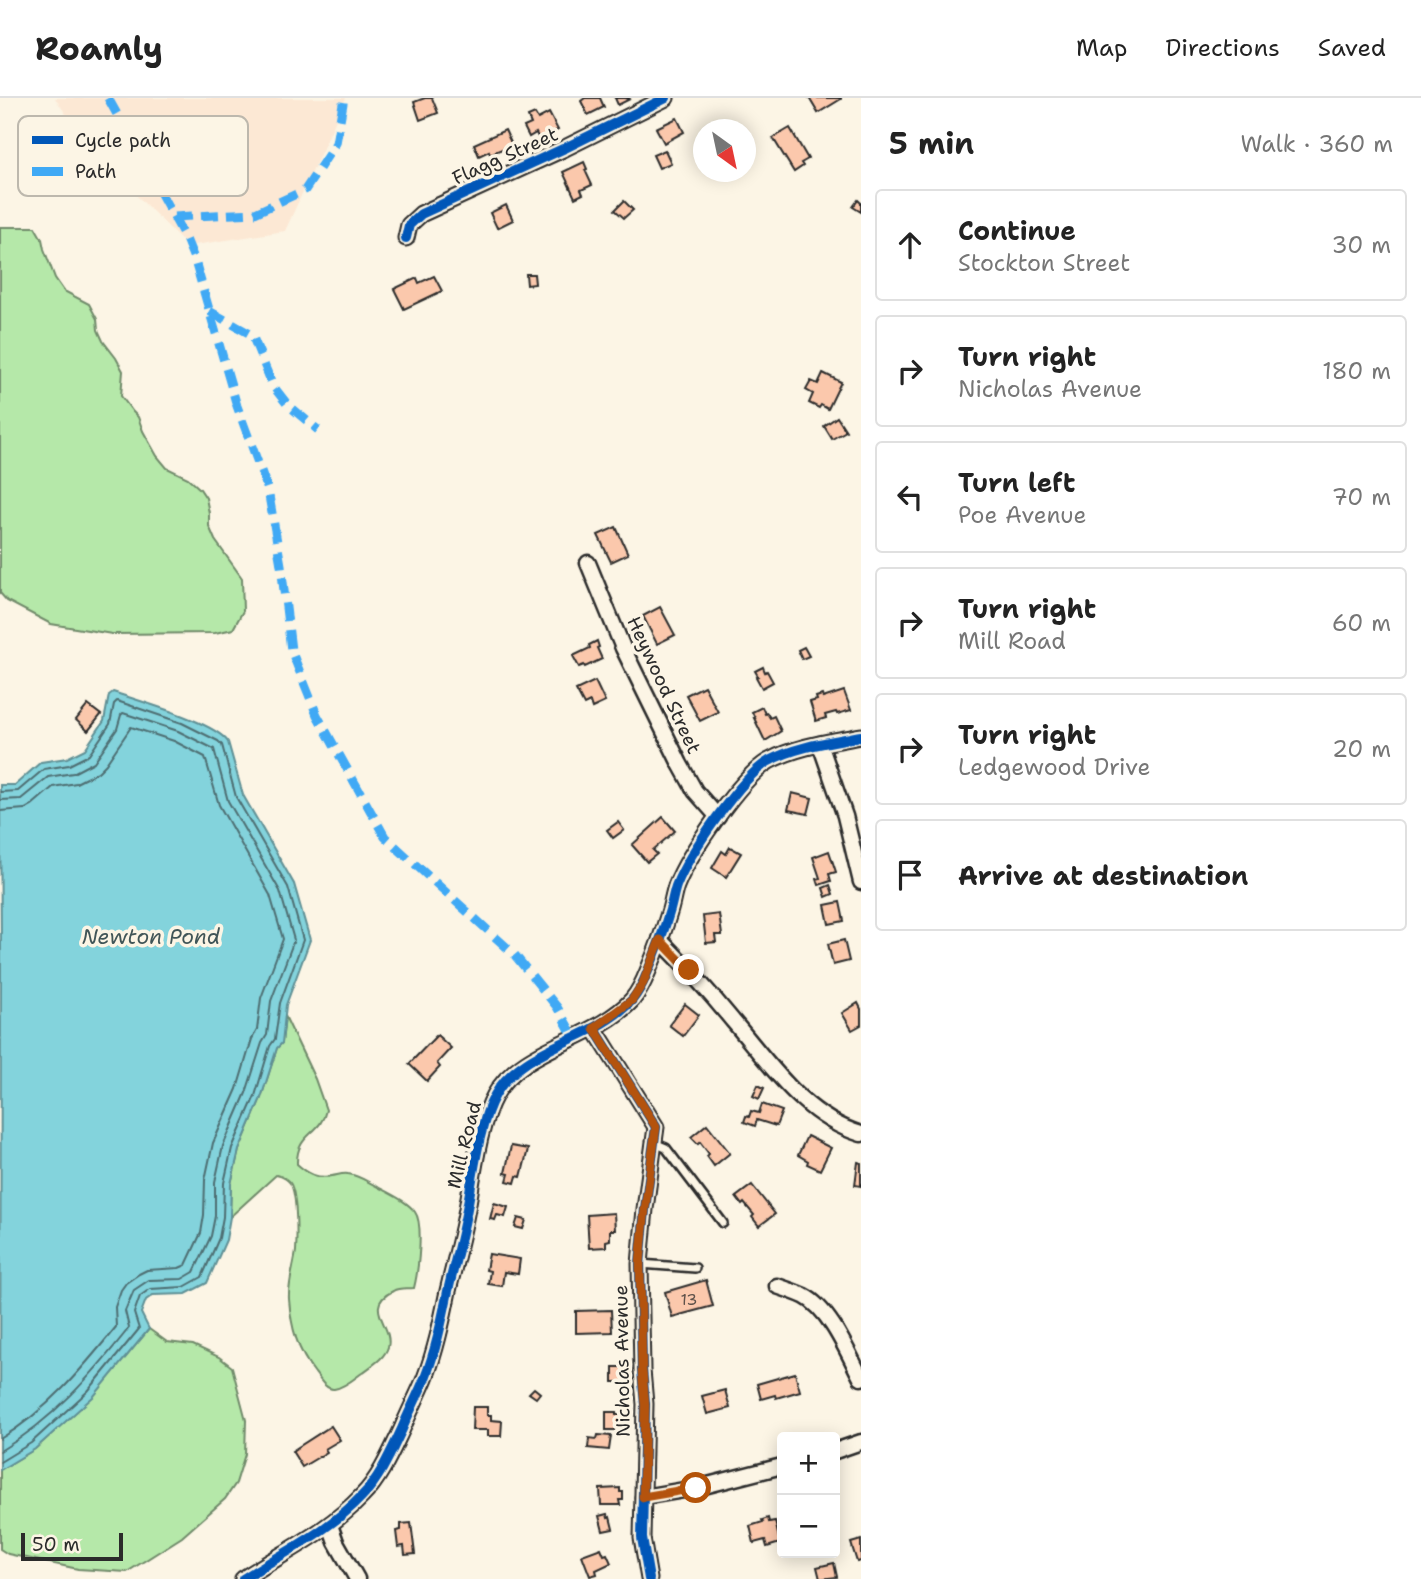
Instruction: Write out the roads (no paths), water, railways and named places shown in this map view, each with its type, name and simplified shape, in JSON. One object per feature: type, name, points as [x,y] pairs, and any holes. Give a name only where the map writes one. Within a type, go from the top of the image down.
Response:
[{"type":"street","name":"Flagg Street","points":[[406,238],[409,225],[421,214],[666,98]]},
{"type":"street","name":"Heywood Street","points":[[588,563],[623,648],[680,764],[695,791],[718,817]]},
{"type":"street","name":"Mill Road","points":[[243,1579],[330,1525],[364,1494],[394,1444],[425,1377],[440,1328],[485,1120],[494,1096],[502,1084],[523,1064],[594,1028],[632,1000],[643,983],[660,940],[676,886],[691,856],[751,776],[767,762],[783,755],[861,736]]},
{"type":"street","points":[[820,744],[845,816],[861,882]]},
{"type":"street","points":[[660,940],[798,1097],[837,1125],[861,1134]]},
{"type":"street","name":"Nicholas Avenue","points":[[594,1028],[656,1127],[640,1264],[645,1405],[642,1538],[649,1579]]},
{"type":"street","points":[[777,1286],[806,1297],[822,1311],[861,1378]]},
{"type":"street","points":[[840,1449],[861,1442]]},
{"type":"street","points":[[643,1497],[696,1488],[777,1467]]},
{"type":"street","points":[[330,1525],[336,1542],[357,1579]]},
{"type":"lane","points":[[653,1143],[666,1147],[723,1223]]},
{"type":"lane","points":[[640,1264],[695,1268]]},
{"type":"water","name":"Newton Pond","points":[[113,692],[192,720],[220,734],[228,742],[243,795],[294,884],[310,940],[286,1005],[282,1043],[277,1048],[261,1098],[239,1150],[231,1184],[226,1240],[207,1283],[186,1294],[153,1295],[146,1300],[141,1313],[149,1329],[94,1396],[35,1449],[0,1470],[0,785],[15,785],[41,762],[67,758],[85,749],[104,721],[109,695]]}]
